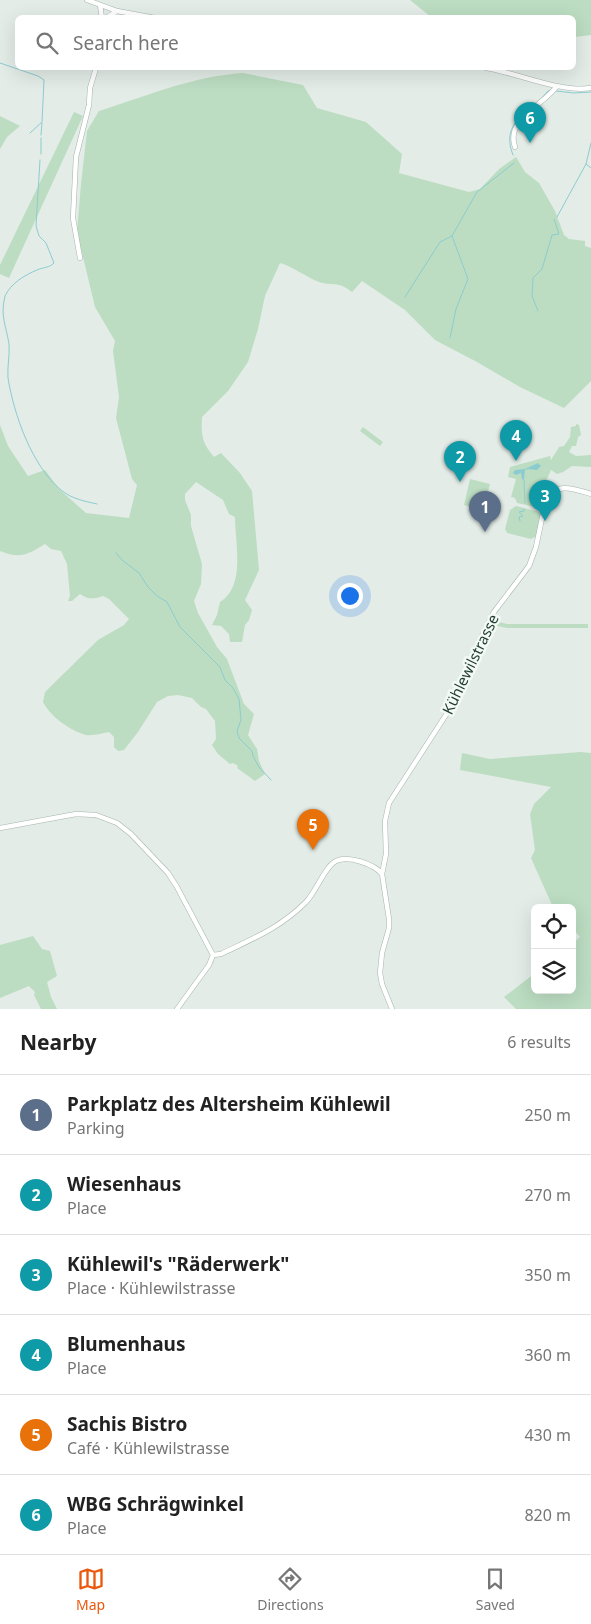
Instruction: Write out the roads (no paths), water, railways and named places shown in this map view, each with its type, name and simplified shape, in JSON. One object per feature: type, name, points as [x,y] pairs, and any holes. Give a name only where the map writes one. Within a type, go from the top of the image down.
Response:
[{"type":"street","points":[[87,0],[117,11],[139,15]]},
{"type":"street","points":[[100,5],[103,15]]},
{"type":"street","points":[[110,15],[117,11]]},
{"type":"street","points":[[80,258],[73,218],[76,157],[95,70]]},
{"type":"street","points":[[499,70],[555,89],[591,88]]},
{"type":"street","points":[[515,147],[513,137],[519,123],[555,89]]},
{"type":"street","name":"Kühlewilstrasse","points":[[382,874],[387,849],[385,818],[390,799],[455,699],[474,652],[494,612],[529,566],[548,498],[556,490],[567,488],[591,494]]},
{"type":"street","points":[[0,828],[76,814],[104,817],[125,829],[168,873],[213,955],[209,965],[177,1009]]},
{"type":"street","points":[[213,955],[221,954],[264,934],[286,920],[309,899],[334,862],[352,860],[374,867],[382,874],[390,919],[382,953],[380,973],[382,984],[392,1009]]},
{"type":"street","points":[[374,867],[384,863]]},
{"type":"water","points":[[538,463],[541,466],[537,470],[525,470],[524,480],[521,473],[516,475],[513,473],[515,470],[525,469]]},
{"type":"waterway","points":[[0,63],[15,68]]},
{"type":"waterway","points":[[20,70],[44,80],[42,122],[30,133]]},
{"type":"waterway","points":[[540,100],[548,91],[552,90]]},
{"type":"waterway","points":[[556,91],[591,92]]},
{"type":"waterway","points":[[513,155],[510,143],[511,132],[516,122],[525,113]]},
{"type":"waterway","points":[[41,135],[42,123]]},
{"type":"waterway","points":[[41,138],[41,154]]},
{"type":"waterway","points":[[557,217],[586,164],[591,143]]},
{"type":"waterway","points":[[40,160],[36,226],[39,236],[46,243],[54,263],[23,277],[11,287],[5,296],[3,315],[9,344],[8,378],[20,423],[41,468],[69,496],[97,504]]},
{"type":"waterway","points":[[405,297],[440,242],[452,236],[477,192],[514,163]]},
{"type":"waterway","points":[[586,164],[591,168]]},
{"type":"waterway","points":[[538,311],[532,296],[533,278],[542,269],[552,235],[559,234],[554,219]]},
{"type":"waterway","points":[[450,338],[456,309],[468,279],[452,236]]},
{"type":"waterway","points":[[524,480],[525,503]]},
{"type":"waterway","points":[[520,521],[519,517],[523,516],[519,512],[524,511],[524,509]]},
{"type":"waterway","points":[[116,553],[139,573],[148,587],[157,596],[167,602],[180,627],[220,667],[225,680],[233,688],[239,699],[241,720],[237,731],[239,738],[252,751],[259,767],[271,780]]},
{"type":"place","name":"WBG Schrägwinkel","points":[[530,143]]},
{"type":"place","name":"Blumenhaus","points":[[516,461]]},
{"type":"place","name":"Wiesenhaus","points":[[460,482]]},
{"type":"place","name":"Kühlewil's \"Räderwerk\"","points":[[545,521]]},
{"type":"place","name":"Parkplatz des Altersheim Kühlewil","points":[[485,532]]},
{"type":"place","name":"Sachis Bistro","points":[[313,850]]}]
